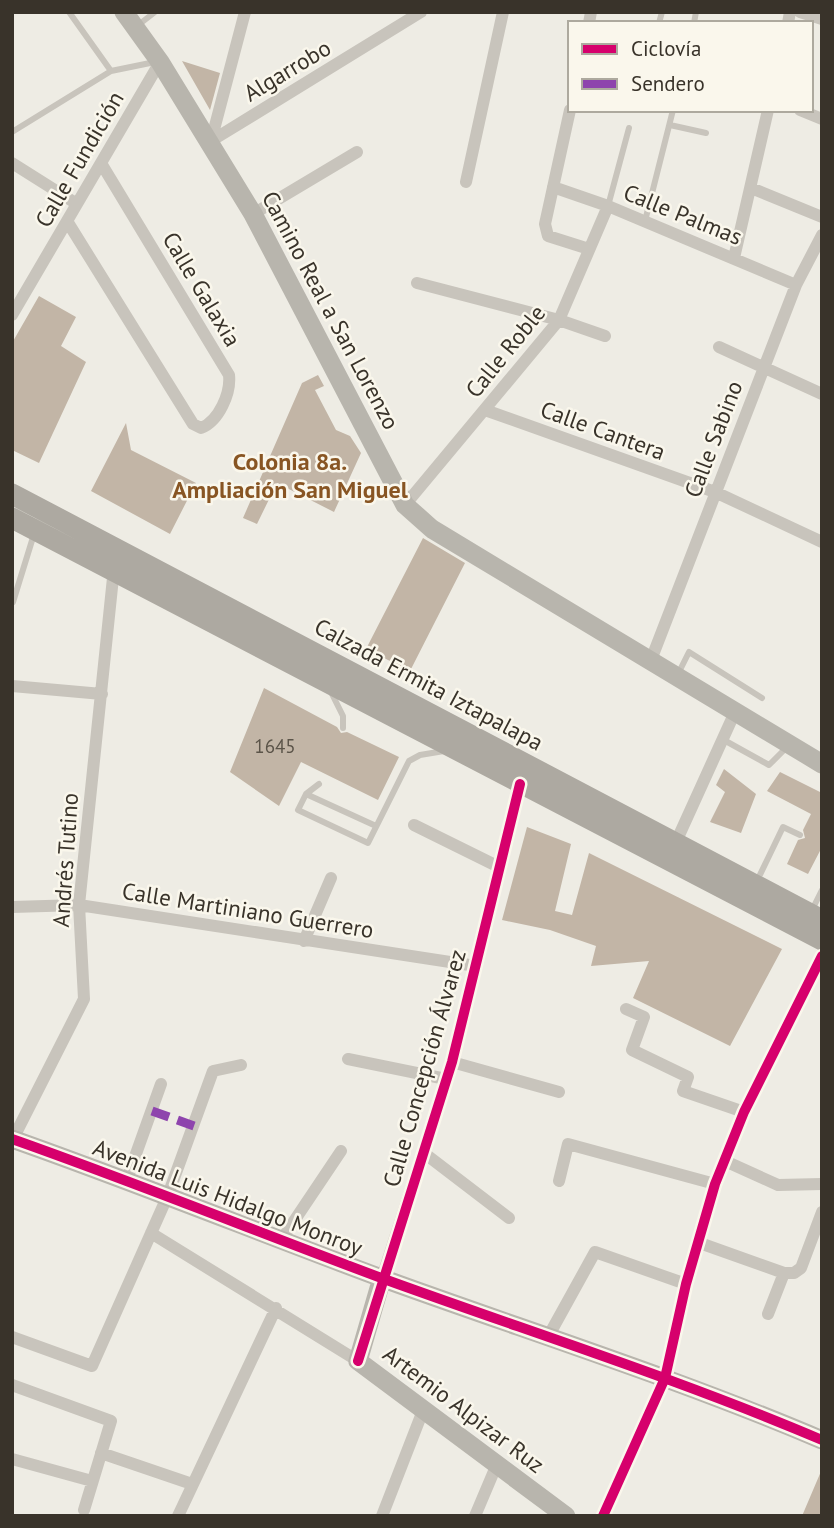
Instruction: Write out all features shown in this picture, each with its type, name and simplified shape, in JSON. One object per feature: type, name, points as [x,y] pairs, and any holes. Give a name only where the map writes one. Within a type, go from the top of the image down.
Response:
[{"type":"main road","name":"Calzada Ermita Iztapalapa","points":[[12,494],[816,917]]},
{"type":"main road","name":"Calzada Ermita Iztapalapa","points":[[12,517],[822,940]]},
{"type":"street","points":[[211,141],[245,12]]},
{"type":"street","name":"Algarrobo","points":[[211,141],[421,12]]},
{"type":"street","points":[[466,182],[503,12]]},
{"type":"street","points":[[800,12],[822,19]]},
{"type":"street","name":"Camino Real a San Lorenzo","points":[[130,20],[211,141],[253,214],[405,505],[432,529],[789,746],[820,760]]},
{"type":"street","name":"Calle Fundición","points":[[12,315],[160,62]]},
{"type":"street","points":[[570,112],[545,224],[548,236],[589,249]]},
{"type":"street","points":[[734,258],[768,112]]},
{"type":"street","points":[[805,112],[822,119]]},
{"type":"street","points":[[253,214],[357,152]]},
{"type":"street","points":[[12,163],[77,204]]},
{"type":"street","name":"Calle Galaxia","points":[[67,221],[193,424],[201,428],[208,425],[225,401],[229,375],[101,163]]},
{"type":"street","name":"Calle Palmas","points":[[554,187],[608,206],[796,285]]},
{"type":"street","points":[[751,188],[822,217]]},
{"type":"street","name":"Calle Roble","points":[[405,505],[559,320],[608,206]]},
{"type":"street","name":"Calle Sabino","points":[[651,660],[796,285],[822,235]]},
{"type":"street","points":[[417,283],[559,320],[605,336]]},
{"type":"street","points":[[719,347],[822,394]]},
{"type":"street","name":"Calle Cantera","points":[[485,410],[715,492],[822,542]]},
{"type":"street","name":"Andrés Tutino","points":[[12,1139],[84,999],[79,905],[114,568]]},
{"type":"street","points":[[12,686],[102,694]]},
{"type":"street","points":[[676,842],[735,712]]},
{"type":"street","name":"Calle Concepción Álvarez","points":[[358,1361],[452,1062],[520,784]]},
{"type":"street","points":[[414,825],[499,867]]},
{"type":"street","points":[[304,941],[331,878]]},
{"type":"street","name":"Calle Martiniano Guerrero","points":[[12,907],[79,905],[476,966]]},
{"type":"street","points":[[603,1516],[665,1378],[686,1284],[715,1184],[744,1112],[822,956]]},
{"type":"street","points":[[626,1009],[644,1017],[632,1050],[688,1077],[683,1091],[744,1112]]},
{"type":"street","points":[[348,1059],[446,1079]]},
{"type":"street","points":[[452,1062],[559,1092]]},
{"type":"street","points":[[12,1337],[92,1366],[168,1195],[213,1071],[241,1065]]},
{"type":"street","points":[[127,1179],[162,1084]]},
{"type":"street","name":"Avenida Luis Hidalgo Monroy","points":[[12,1139],[127,1179],[383,1278],[665,1378],[822,1440]]},
{"type":"street","points":[[559,1181],[568,1144],[715,1184]]},
{"type":"street","points":[[282,1239],[341,1151]]},
{"type":"street","points":[[424,1153],[509,1218]]},
{"type":"street","points":[[725,1161],[778,1185],[822,1184]]},
{"type":"street","points":[[697,1242],[784,1273],[794,1273],[801,1268],[822,1212]]},
{"type":"street","name":"Artemio Alpizar Ruz","points":[[151,1233],[358,1361],[566,1516]]},
{"type":"street","points":[[548,1337],[595,1252],[686,1284]]},
{"type":"street","points":[[768,1314],[784,1273]]},
{"type":"street","points":[[178,1516],[276,1308]]},
{"type":"street","points":[[12,1385],[111,1421],[84,1510]]},
{"type":"street","points":[[382,1516],[424,1408]]},
{"type":"street","points":[[101,1453],[192,1485]]},
{"type":"street","points":[[12,1459],[92,1481]]},
{"type":"street","points":[[475,1516],[497,1464]]},
{"type":"lane","points":[[69,12],[111,71]]},
{"type":"lane","points":[[130,20],[155,12]]},
{"type":"lane","points":[[12,132],[111,71],[160,62]]},
{"type":"lane","points":[[645,221],[673,112]]},
{"type":"lane","points":[[670,125],[706,133]]},
{"type":"lane","points":[[608,206],[629,128]]},
{"type":"lane","points":[[13,602],[36,529]]},
{"type":"lane","points":[[677,676],[688,652],[761,698]]},
{"type":"lane","points":[[326,682],[343,716],[343,728]]},
{"type":"lane","points":[[722,740],[769,765],[789,746]]},
{"type":"lane","points":[[319,784],[306,793],[298,810],[368,843],[410,761],[420,755],[455,750]]},
{"type":"lane","points":[[306,793],[376,826]]},
{"type":"lane","points":[[755,885],[783,827],[800,835]]},
{"type":"lane","points":[[816,917],[822,890]]},
{"type":"building","points":[[182,61],[220,73],[210,110]]},
{"type":"building","points":[[39,296],[76,317],[61,346],[86,362],[39,463],[12,450],[12,343]]},
{"type":"building","points":[[318,375],[324,386],[315,390],[336,430],[350,436],[361,453],[334,512],[277,483],[257,524],[243,518],[302,383]]},
{"type":"building","points":[[126,423],[131,450],[196,483],[170,534],[91,491]]},
{"type":"building","points":[[423,538],[465,563],[410,671],[366,649]]},
{"type":"building","points":[[264,688],[337,727],[341,733],[347,732],[399,757],[378,800],[301,762],[279,806],[230,772]]},
{"type":"building","points":[[724,769],[756,794],[741,833],[710,822],[725,792],[716,785]]},
{"type":"building","points":[[780,772],[822,793],[822,847],[808,874],[787,864],[798,840],[805,838],[803,830],[811,814],[767,791]]},
{"type":"building","points":[[527,827],[571,844],[555,911],[572,915],[589,853],[782,949],[730,1046],[633,998],[649,961],[591,966],[596,946],[550,930],[502,920]]},
{"type":"building","points":[[822,1469],[822,1516],[802,1516]]},
{"type":"marked path","points":[[152,1111],[194,1126]]},
{"type":"cycle path","points":[[358,1361],[452,1062],[520,784]]},
{"type":"cycle path","points":[[603,1516],[665,1378],[686,1284],[715,1184],[744,1112],[822,956]]},
{"type":"cycle path","points":[[12,1139],[384,1279],[659,1376],[822,1440]]},
{"type":"district","name":"Colonia 8a. Ampliación San Miguel","points":[[290,475]]}]
